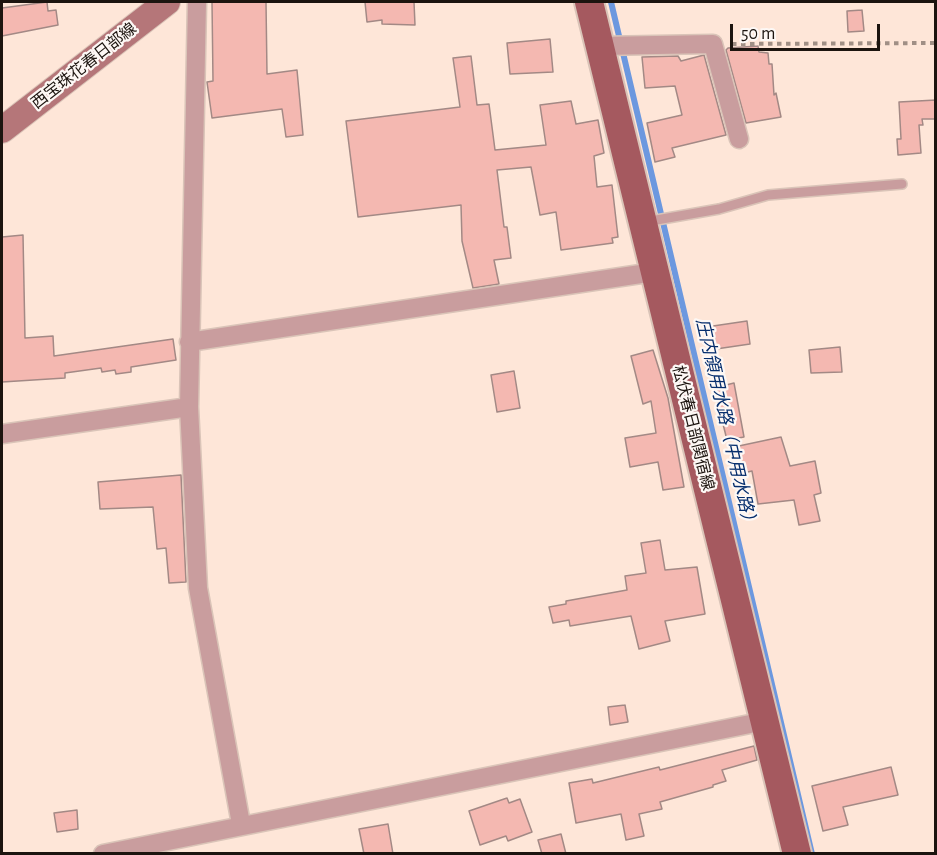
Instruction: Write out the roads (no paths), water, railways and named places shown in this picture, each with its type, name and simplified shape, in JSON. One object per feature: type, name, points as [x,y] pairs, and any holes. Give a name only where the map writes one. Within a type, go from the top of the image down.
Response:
[{"type":"main road","name":"西宝珠花春日部線","points":[[2,130],[167,2]]},
{"type":"main road","name":"松伏春日部関宿線","points":[[589,2],[797,854]]},
{"type":"street","points":[[197,2],[189,407],[198,588],[241,824]]},
{"type":"street","points":[[599,46],[713,44],[739,139]]},
{"type":"street","points":[[189,342],[654,272]]},
{"type":"street","points":[[2,434],[189,407]]},
{"type":"street","points":[[102,854],[241,824],[765,721]]},
{"type":"lane","points":[[642,223],[719,209],[768,195],[902,184]]},
{"type":"waterway","name":"庄内領用水路（中用水路）","points":[[611,2],[812,854]]}]
